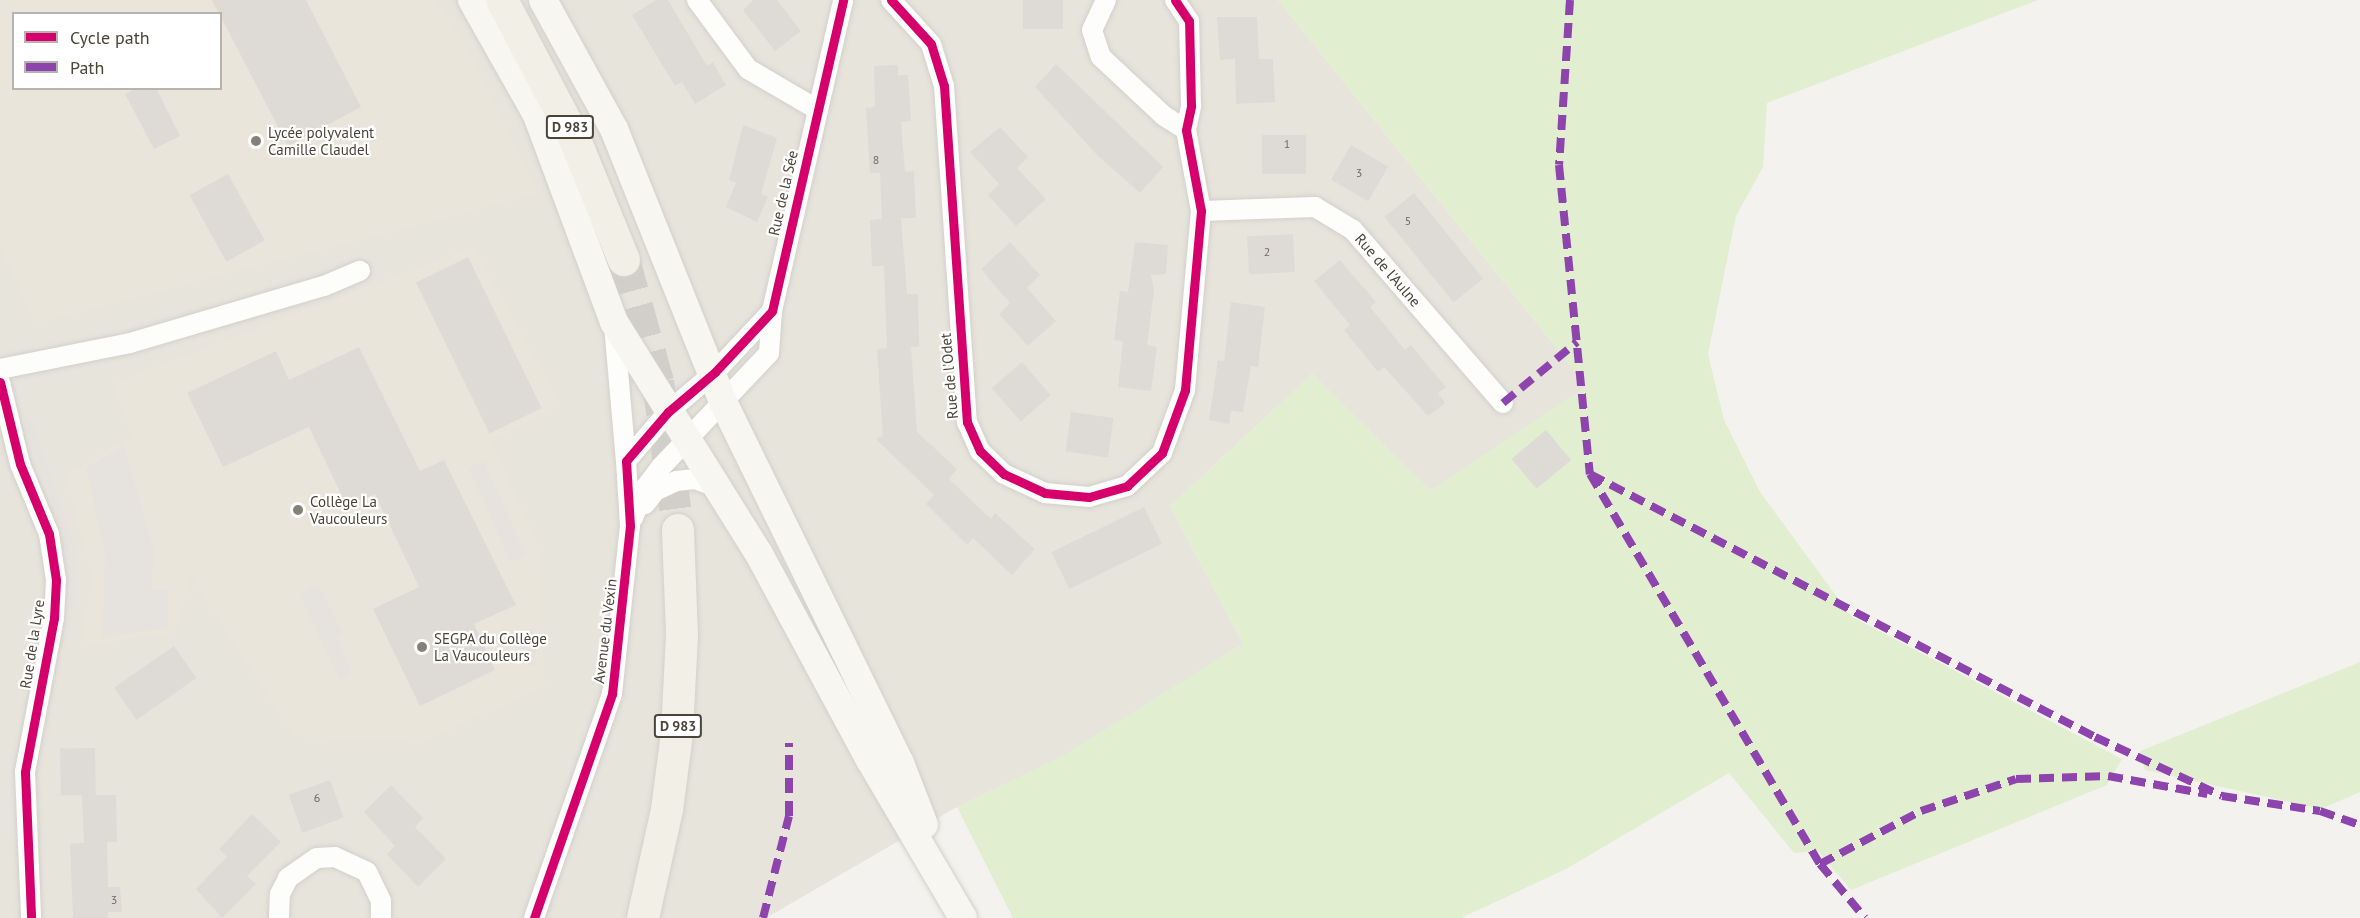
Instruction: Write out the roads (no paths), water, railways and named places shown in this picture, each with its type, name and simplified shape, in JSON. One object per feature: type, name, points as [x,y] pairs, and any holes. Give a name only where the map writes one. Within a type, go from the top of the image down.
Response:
[{"type":"main road","points":[[472,0],[537,115],[614,322],[684,440],[759,554],[870,760],[958,910]]},
{"type":"main road","name":"D 983","points":[[502,0],[574,137],[624,260]]},
{"type":"main road","points":[[543,0],[614,129],[715,372],[724,404],[900,764],[958,910]]},
{"type":"main road","name":"D 983","points":[[643,918],[667,810],[678,723],[682,635],[678,530]]},
{"type":"street","points":[[697,0],[748,69],[818,110]]},
{"type":"street","name":"Rue de la Sée","points":[[630,526],[645,488],[684,440],[724,404],[769,353],[772,312],[843,0]]},
{"type":"street","name":"Rue de l'Odet","points":[[891,0],[932,44],[944,86],[967,422],[980,451],[1004,474],[1045,493],[1089,497],[1127,486],[1162,453],[1185,390],[1201,211],[1186,130],[1191,106],[1189,21],[1175,0]]},
{"type":"street","points":[[1106,0],[1092,30],[1101,57],[1164,116],[1186,130]]},
{"type":"street","name":"Rue de l'Aulne","points":[[1201,211],[1316,207],[1353,230],[1503,403]]},
{"type":"street","points":[[0,369],[121,346],[324,286],[360,271]]},
{"type":"street","points":[[626,461],[668,412],[715,372],[772,312]]},
{"type":"street","name":"Avenue du Vexin","points":[[534,918],[612,694],[630,526],[614,322]]},
{"type":"street","name":"Rue de la Lyre","points":[[0,382],[20,464],[49,534],[56,580],[54,618],[25,772],[31,918]]},
{"type":"street","points":[[630,526],[655,491],[676,481],[694,479],[714,486]]},
{"type":"street","points":[[279,918],[280,894],[288,878],[317,858],[335,857],[367,872],[381,901],[381,918]]},
{"type":"tunnel","points":[[624,260],[658,382],[678,530]]},
{"type":"place","name":"Lycée polyvalent Camille Claudel","points":[[256,141]]},
{"type":"place","name":"Collège La Vaucouleurs","points":[[298,510]]},
{"type":"place","name":"SEGPA du Collège La Vaucouleurs","points":[[422,647]]}]
